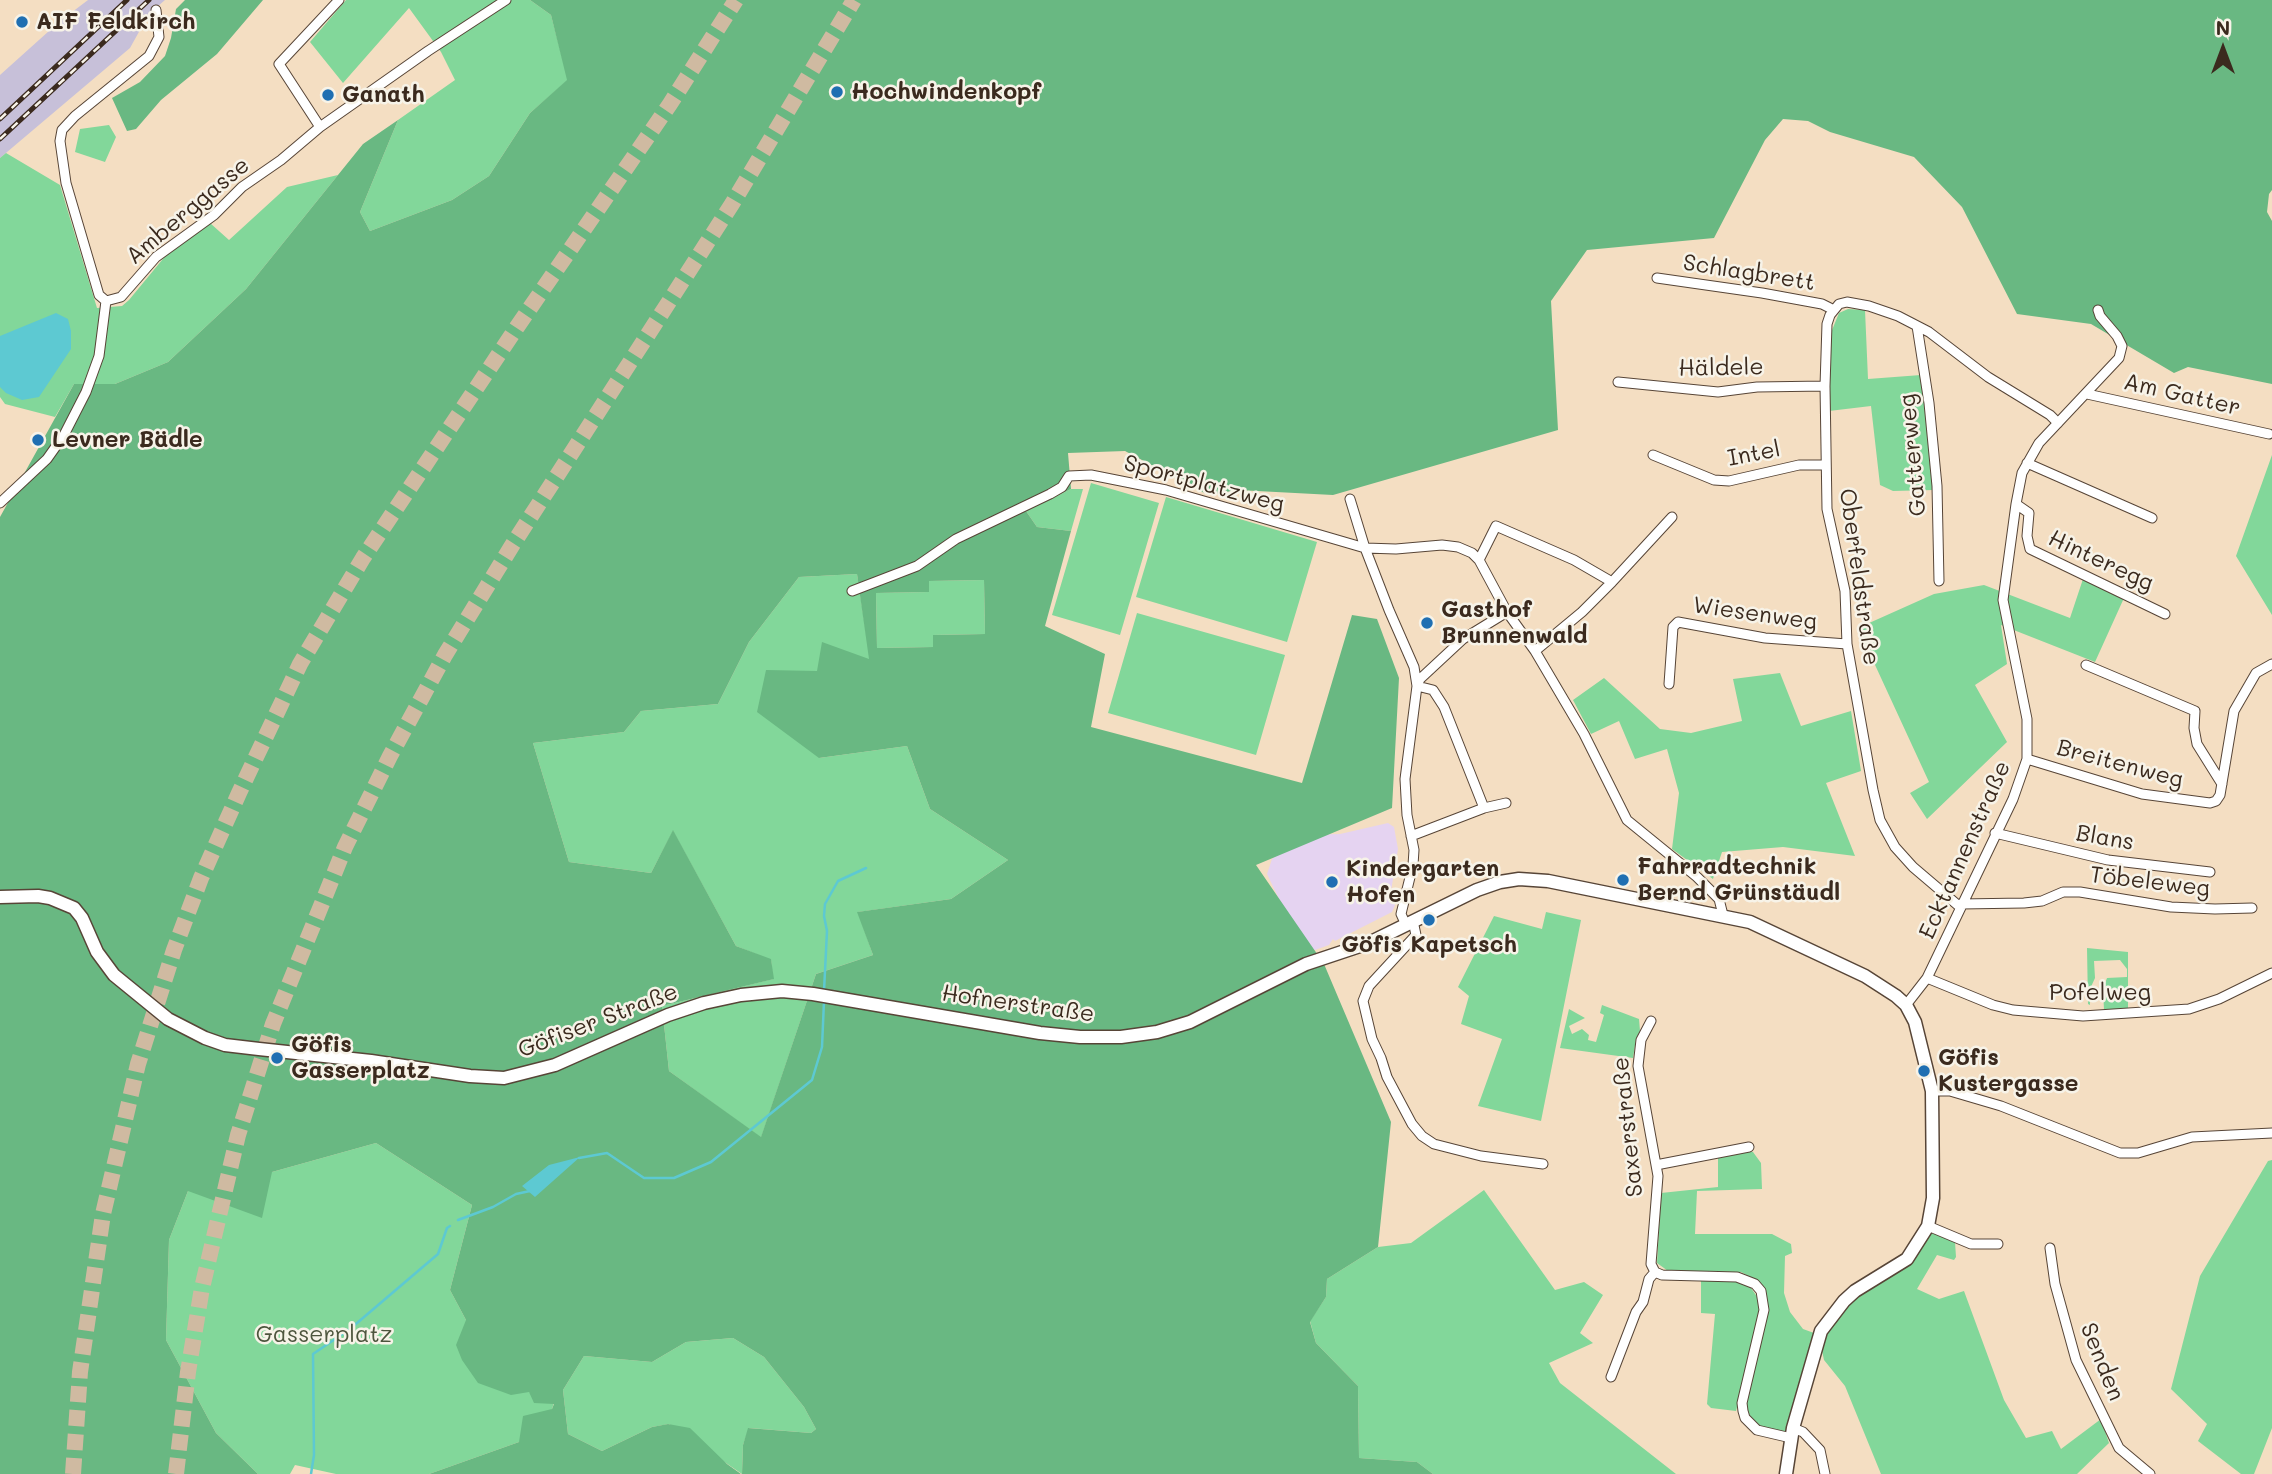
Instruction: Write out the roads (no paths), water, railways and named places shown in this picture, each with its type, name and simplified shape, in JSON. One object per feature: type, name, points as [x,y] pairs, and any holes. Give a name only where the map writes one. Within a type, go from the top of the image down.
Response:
[{"type":"main road","name":"Hofnerstraße","points":[[813,994],[1040,1033],[1121,1037],[1157,1032],[1190,1022],[1290,973],[1326,966],[1345,952],[1477,890],[1519,879],[1548,881],[1723,915],[1759,926],[1866,976],[1906,1005]]},
{"type":"main road","name":"Göfiser Straße","points":[[0,897],[38,895],[74,908],[82,918],[102,962],[114,975],[168,1019],[205,1038],[240,1047],[371,1061],[470,1076],[504,1078],[555,1065],[668,1015],[704,1003],[741,995],[782,991],[813,994]]},
{"type":"main road","points":[[1786,1474],[1792,1433],[1821,1331],[1833,1313],[1855,1291],[1907,1259],[1928,1226],[1933,1198],[1932,1091],[1915,1022],[1906,1005]]},
{"type":"street","points":[[320,127],[279,64],[339,0]]},
{"type":"street","name":"Amberggasse","points":[[156,10],[159,37],[149,56],[75,116],[62,130],[61,153],[66,183],[99,295],[106,301],[121,297],[156,257],[214,215],[242,187],[281,160],[320,127],[506,0]]},
{"type":"street","name":"Schlagbrett","points":[[1657,278],[1774,295],[1822,304],[1834,310]]},
{"type":"street","points":[[0,503],[47,459],[64,435],[86,392],[99,356],[106,301]]},
{"type":"street","points":[[1834,310],[1839,304],[1858,303],[1898,316],[1929,332],[1988,377],[2050,415],[2058,423]]},
{"type":"street","name":"Oberfeldstraße","points":[[1834,310],[1827,324],[1827,509],[1845,591],[1847,644],[1872,790],[1880,820],[1895,847],[1913,867],[1961,906]]},
{"type":"street","name":"Ecktannenstraße","points":[[1906,1005],[1927,978],[2013,799],[2027,759],[2027,719],[2003,600],[2017,504],[2022,473],[2039,443],[2087,394],[2121,353],[2122,346],[2117,336],[2098,310]]},
{"type":"street","name":"Gatterweg","points":[[1917,326],[1929,403],[1937,486],[1939,581]]},
{"type":"street","name":"Häldele","points":[[1618,382],[1718,392],[1757,387],[1825,386]]},
{"type":"street","name":"Am Gatter","points":[[2087,394],[2269,434]]},
{"type":"street","name":"Intel","points":[[1653,455],[1714,480],[1729,481],[1800,465],[1825,465]]},
{"type":"street","points":[[2027,463],[2151,518]]},
{"type":"street","name":"Sportplatzweg","points":[[852,591],[917,566],[956,539],[1062,487],[1069,476],[1091,475],[1166,490],[1365,548],[1396,549],[1442,545],[1458,547],[1479,559]]},
{"type":"street","points":[[1350,499],[1365,548],[1414,667],[1417,686]]},
{"type":"street","name":"Hinteregg","points":[[2017,504],[2029,513],[2027,536],[2030,549],[2165,614]]},
{"type":"street","points":[[1535,651],[1582,612],[1672,517]]},
{"type":"street","points":[[1612,582],[1574,560],[1496,526],[1479,559],[1507,612],[1535,651],[1589,743],[1627,820],[1712,891],[1719,899],[1723,915]]},
{"type":"street","points":[[1507,612],[1463,639],[1420,679],[1417,686],[1405,779],[1413,865],[1401,914],[1416,935],[1369,986],[1363,1001],[1372,1039],[1387,1077],[1412,1124],[1422,1136],[1434,1144],[1481,1156],[1543,1164]]},
{"type":"street","name":"Wiesenweg","points":[[1669,684],[1674,627],[1678,622],[1765,638],[1847,644]]},
{"type":"street","points":[[2222,784],[2234,711],[2256,673],[2272,664]]},
{"type":"street","points":[[2086,665],[2195,711],[2197,744],[2222,784]]},
{"type":"street","points":[[1417,686],[1433,690],[1444,707],[1484,808]]},
{"type":"street","name":"Breitenweg","points":[[2027,759],[2142,794],[2183,801],[2216,801],[2222,784]]},
{"type":"street","points":[[1412,836],[1484,808],[1506,803]]},
{"type":"street","name":"Blans","points":[[1995,833],[2108,860],[2210,872]]},
{"type":"street","name":"Töbeleweg","points":[[1961,906],[2042,901],[2063,892],[2080,892],[2171,907],[2252,908]]},
{"type":"street","name":"Pofelweg","points":[[1927,978],[1993,1005],[2013,1010],[2083,1016],[2189,1009],[2225,996],[2272,973]]},
{"type":"street","name":"Saxerstraße","points":[[1651,1021],[1641,1040],[1638,1066],[1656,1164],[1651,1264],[1655,1272]]},
{"type":"street","points":[[1932,1091],[1950,1091],[2000,1106],[2120,1153],[2138,1153],[2192,1138],[2272,1133]]},
{"type":"street","points":[[1656,1164],[1749,1147]]},
{"type":"street","points":[[1928,1226],[1971,1244],[1998,1244]]},
{"type":"street","name":"Senden","points":[[2050,1248],[2055,1284],[2076,1360],[2119,1448],[2150,1474]]},
{"type":"street","points":[[1611,1377],[1636,1312],[1643,1302],[1649,1279],[1655,1272],[1662,1275],[1737,1277],[1755,1284],[1761,1291],[1764,1310],[1742,1403],[1745,1418],[1757,1430],[1803,1432],[1820,1450],[1825,1474]]},
{"type":"water","points":[[56,313],[68,319],[71,349],[39,397],[22,400],[6,393],[0,387],[0,336]]},
{"type":"water","points":[[580,1157],[535,1197],[522,1186],[549,1165]]},
{"type":"waterway","points":[[824,991],[827,931],[825,904],[838,881],[866,868]]},
{"type":"waterway","points":[[579,1158],[607,1153],[644,1178],[674,1178],[711,1162],[812,1080],[822,1047],[824,1001]]},
{"type":"waterway","points":[[458,1220],[493,1207],[516,1194],[530,1191]]},
{"type":"waterway","points":[[311,1474],[314,1455],[313,1354],[350,1329],[438,1254],[450,1226]]},
{"type":"tunnel","points":[[73,1474],[80,1372],[103,1214],[138,1064],[174,950],[201,878],[239,793],[300,664],[363,558],[670,104],[736,0]]},
{"type":"tunnel","points":[[176,1474],[188,1372],[202,1288],[238,1135],[273,1024],[345,847],[390,756],[445,655],[513,544],[732,204],[854,0]]},
{"type":"railway","points":[[0,119],[127,0]]},
{"type":"railway","points":[[0,139],[149,0]]},
{"type":"place","name":"AIF Feldkirch","points":[[22,22]]},
{"type":"place","name":"Hochwindenkopf","points":[[837,92]]},
{"type":"place","name":"Ganath","points":[[328,95]]},
{"type":"place","name":"Levner Bädle","points":[[38,440]]},
{"type":"place","name":"Gasthof Brunnenwald","points":[[1427,623]]},
{"type":"place","name":"Fahrradtechnik Bernd Grünstäudl","points":[[1623,880]]},
{"type":"place","name":"Kindergarten Hofen","points":[[1332,882]]},
{"type":"place","name":"Göfis Kapetsch","points":[[1429,920]]},
{"type":"place","name":"Göfis Gasserplatz","points":[[277,1058]]},
{"type":"place","name":"Göfis Kustergasse","points":[[1924,1071]]},
{"type":"park label","name":"Gasserplatz","points":[[324,1335]]}]
